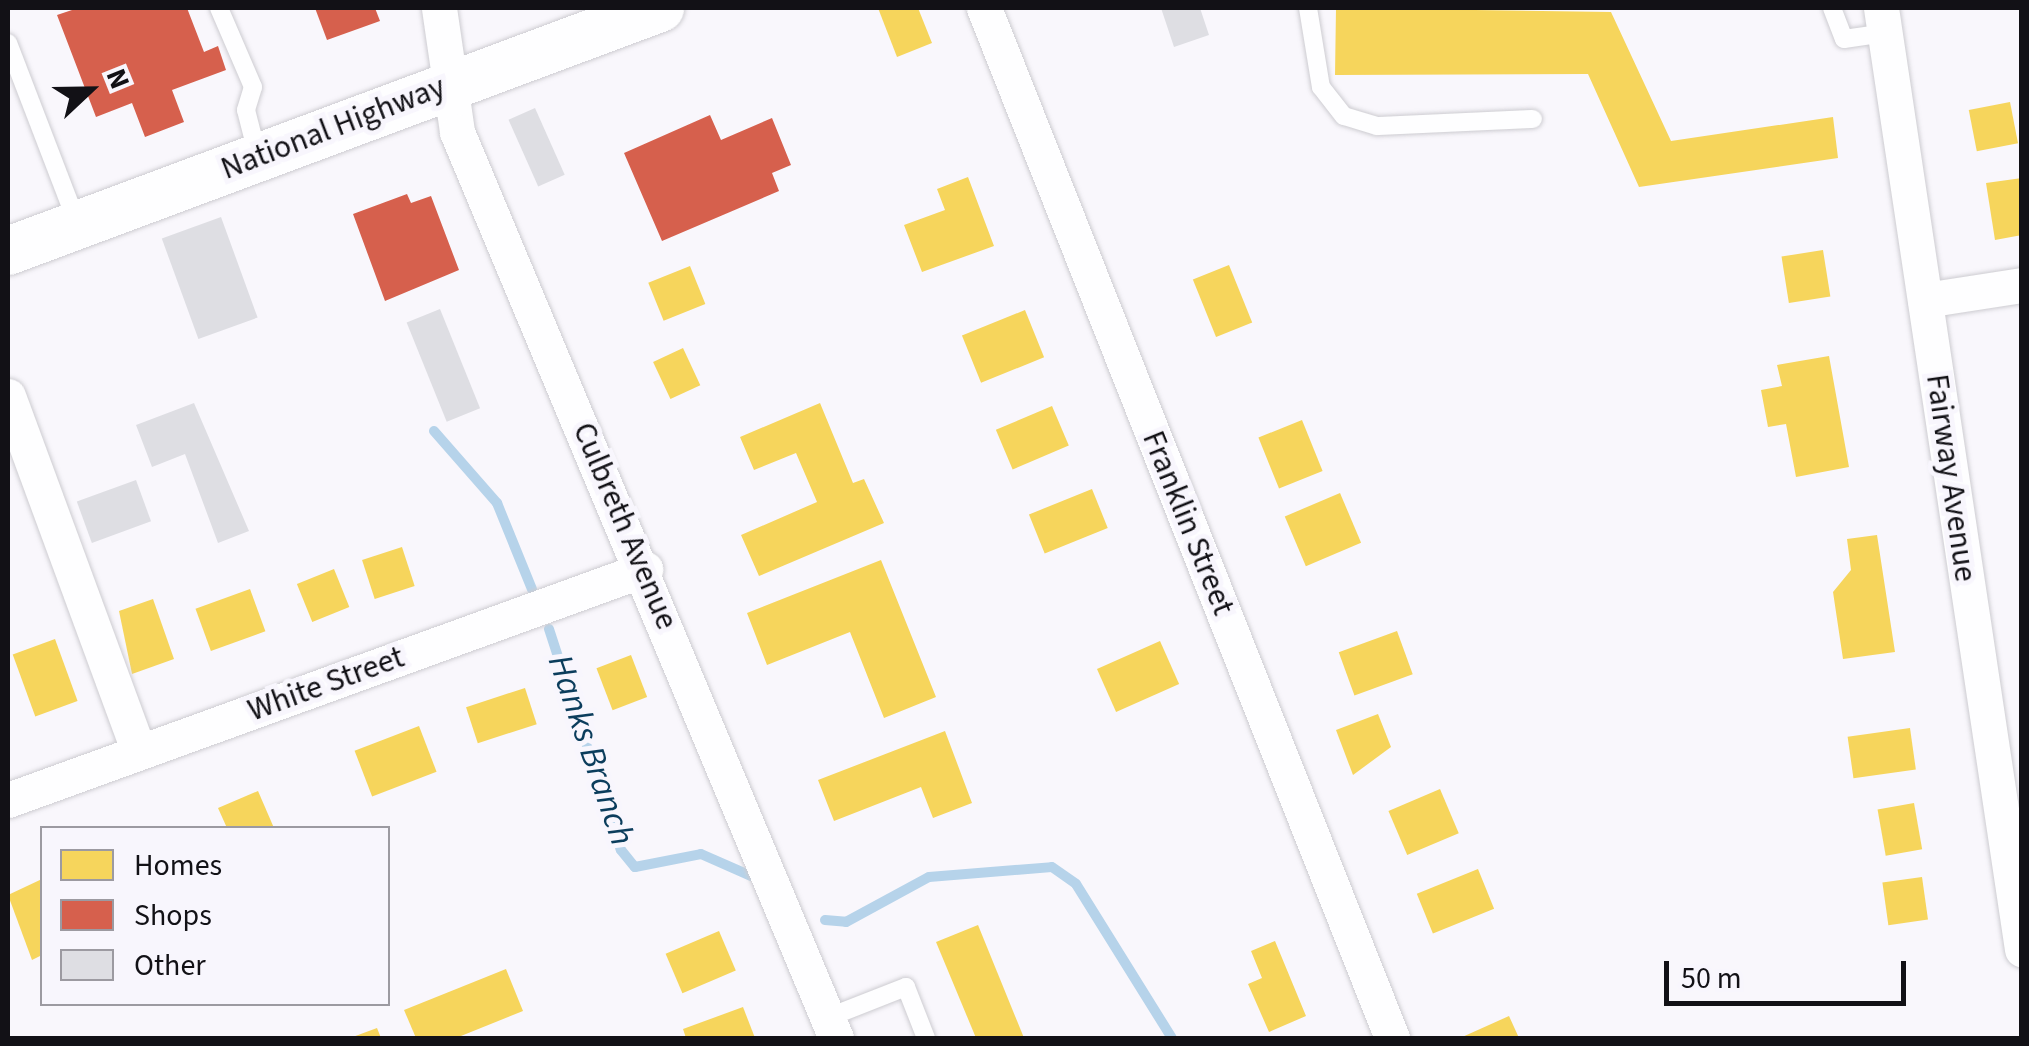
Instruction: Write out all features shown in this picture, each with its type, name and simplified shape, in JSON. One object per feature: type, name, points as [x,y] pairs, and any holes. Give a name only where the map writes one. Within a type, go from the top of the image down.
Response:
[{"type":"main road","name":"National Highway","points":[[8,251],[450,83],[660,8]]},
{"type":"street","name":"Culbreth Avenue","points":[[439,8],[457,132],[645,569],[831,1028]]},
{"type":"street","name":"Franklin Street","points":[[984,8],[1392,1038]]},
{"type":"street","name":"Fairway Avenue","points":[[1883,20],[1925,300],[2010,793],[2022,948]]},
{"type":"street","points":[[1925,300],[2022,285]]},
{"type":"street","points":[[8,396],[139,752]]},
{"type":"street","name":"White Street","points":[[8,800],[645,569]]},
{"type":"lane","points":[[219,8],[253,87],[246,110],[258,157]]},
{"type":"lane","points":[[1308,8],[1322,87],[1344,116],[1377,126],[1532,119]]},
{"type":"lane","points":[[1832,8],[1844,39],[1883,20]]},
{"type":"lane","points":[[8,44],[78,226]]},
{"type":"lane","points":[[831,1028],[906,987],[926,1038]]},
{"type":"building: Homes","points":[[878,8],[918,8],[932,43],[897,57]]},
{"type":"building: Homes","points":[[1336,8],[1611,12],[1671,141],[1833,117],[1838,158],[1639,187],[1588,74],[1335,75]]},
{"type":"building: Homes","points":[[2010,102],[2018,143],[1977,151],[1969,110]]},
{"type":"building: Homes","points":[[968,177],[994,246],[922,272],[904,225],[945,210],[937,189]]},
{"type":"building: Homes","points":[[2022,178],[2022,235],[1995,240],[1986,183]]},
{"type":"building: Homes","points":[[1823,250],[1830,296],[1789,303],[1782,257]]},
{"type":"building: Homes","points":[[1229,265],[1252,322],[1216,337],[1193,280]]},
{"type":"building: Homes","points":[[690,266],[705,304],[664,321],[648,283]]},
{"type":"building: Homes","points":[[1025,310],[1044,357],[981,383],[962,335]]},
{"type":"building: Homes","points":[[683,348],[700,385],[670,399],[653,362]]},
{"type":"building: Homes","points":[[1829,356],[1849,467],[1796,477],[1786,424],[1768,427],[1761,390],[1782,386],[1777,365]]},
{"type":"building: Homes","points":[[820,403],[853,483],[864,479],[884,523],[759,576],[741,535],[817,502],[796,453],[754,470],[740,437]]},
{"type":"building: Homes","points":[[1052,406],[1069,446],[1013,469],[996,430]]},
{"type":"building: Homes","points":[[1302,420],[1323,471],[1279,489],[1258,438]]},
{"type":"building: Homes","points":[[1092,489],[1108,528],[1045,553],[1029,514]]},
{"type":"building: Homes","points":[[1340,493],[1361,543],[1306,566],[1285,516]]},
{"type":"building: Homes","points":[[1877,535],[1895,652],[1843,659],[1833,592],[1851,570],[1847,539]]},
{"type":"building: Homes","points":[[402,547],[415,586],[375,599],[362,560]]},
{"type":"building: Homes","points":[[881,560],[936,697],[884,718],[850,632],[767,665],[747,613]]},
{"type":"building: Homes","points":[[334,569],[349,607],[312,622],[297,584]]},
{"type":"building: Homes","points":[[250,589],[265,631],[211,651],[195,609]]},
{"type":"building: Homes","points":[[153,599],[174,659],[132,674],[119,611]]},
{"type":"building: Homes","points":[[1397,631],[1413,674],[1354,695],[1339,652]]},
{"type":"building: Homes","points":[[55,639],[78,701],[35,716],[13,654]]},
{"type":"building: Homes","points":[[1160,641],[1179,684],[1116,712],[1097,669]]},
{"type":"building: Homes","points":[[631,655],[647,697],[613,710],[596,668]]},
{"type":"building: Homes","points":[[525,688],[537,724],[478,743],[466,707]]},
{"type":"building: Homes","points":[[1378,714],[1391,747],[1353,775],[1336,730]]},
{"type":"building: Homes","points":[[419,726],[437,772],[372,796],[355,751]]},
{"type":"building: Homes","points":[[1910,728],[1916,770],[1853,778],[1848,737]]},
{"type":"building: Homes","points":[[945,731],[972,803],[933,818],[921,787],[834,821],[818,780]]},
{"type":"building: Homes","points":[[1440,789],[1459,833],[1407,855],[1388,811]]},
{"type":"building: Homes","points":[[258,791],[273,826],[226,826],[218,808]]},
{"type":"building: Homes","points":[[1914,803],[1922,849],[1886,856],[1878,809]]},
{"type":"building: Homes","points":[[1478,869],[1494,909],[1433,934],[1417,894]]},
{"type":"building: Homes","points":[[1922,877],[1928,920],[1888,925],[1882,883]]},
{"type":"building: Homes","points":[[40,880],[40,956],[32,960],[8,895]]},
{"type":"building: Homes","points":[[978,925],[1024,1038],[976,1038],[936,942]]},
{"type":"building: Homes","points":[[719,931],[736,971],[682,993],[666,954]]},
{"type":"building: Homes","points":[[1275,941],[1306,1016],[1269,1032],[1248,984],[1262,978],[1251,951]]},
{"type":"building: Homes","points":[[506,969],[523,1011],[456,1038],[416,1038],[404,1010]]},
{"type":"building: Homes","points":[[743,1007],[755,1038],[686,1038],[683,1029]]},
{"type":"building: Homes","points":[[1509,1016],[1519,1038],[1460,1038]]},
{"type":"building: Homes","points":[[377,1028],[381,1038],[350,1038]]},
{"type":"building: Shops","points":[[78,8],[187,8],[204,52],[218,46],[226,70],[172,90],[184,122],[145,137],[132,103],[96,117],[57,15]]},
{"type":"building: Shops","points":[[315,8],[375,8],[380,21],[327,40]]},
{"type":"building: Shops","points":[[710,115],[721,140],[772,118],[791,165],[772,173],[779,191],[662,241],[624,153]]},
{"type":"building: Shops","points":[[407,194],[411,203],[431,196],[459,270],[385,301],[353,214]]},
{"type":"building: Other","points":[[1161,8],[1200,8],[1209,35],[1174,47]]},
{"type":"building: Other","points":[[535,108],[565,175],[538,186],[509,120]]},
{"type":"building: Other","points":[[221,217],[258,318],[198,339],[162,239]]},
{"type":"building: Other","points":[[440,309],[480,408],[447,422],[407,322]]},
{"type":"building: Other","points":[[194,403],[249,531],[218,543],[185,454],[152,467],[136,425]]},
{"type":"building: Other","points":[[136,480],[151,521],[92,543],[77,502]]},
{"type":"waterway","name":"Hanks Branch","points":[[434,431],[497,503],[532,589]]},
{"type":"waterway","name":"Hanks Branch","points":[[549,629],[621,850],[635,867],[701,854],[751,876]]},
{"type":"waterway","name":"Hanks Branch","points":[[825,920],[846,922],[929,877],[1052,867],[1076,884],[1172,1038]]}]
